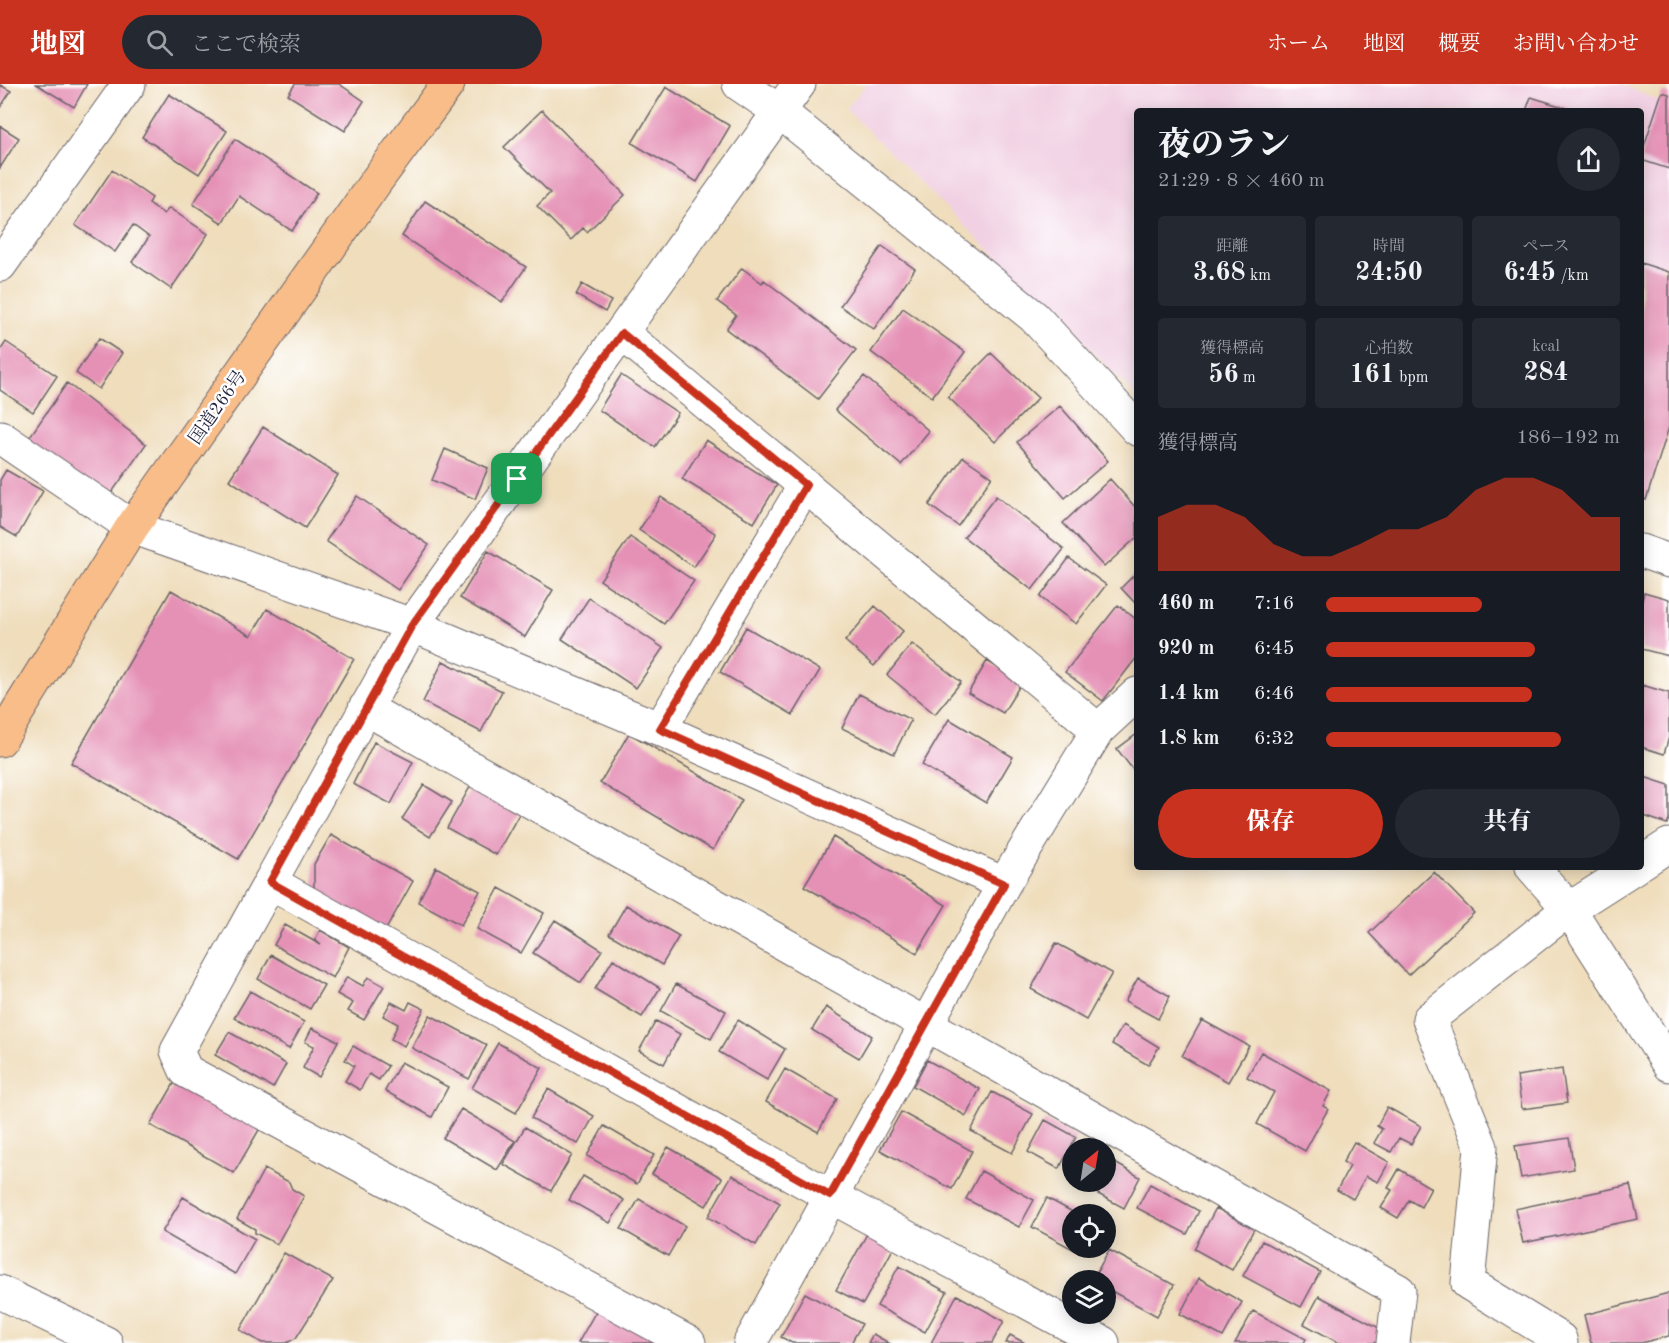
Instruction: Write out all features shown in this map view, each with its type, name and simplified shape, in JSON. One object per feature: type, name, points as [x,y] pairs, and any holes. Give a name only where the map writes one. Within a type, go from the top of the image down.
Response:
[{"type":"highway","name":"国道266号","points":[[0,740],[132,527],[377,180],[448,84]]},
{"type":"street","points":[[0,265],[129,84]]},
{"type":"street","points":[[739,84],[780,112],[1034,317],[1134,426]]},
{"type":"street","points":[[689,1343],[186,1071],[177,1051],[412,625],[799,84]]},
{"type":"street","points":[[622,333],[1098,730]]},
{"type":"street","points":[[0,437],[132,527],[412,625],[660,729],[1004,884]]},
{"type":"street","points":[[660,729],[806,485]]},
{"type":"street","points":[[1644,552],[1669,561]]},
{"type":"street","points":[[750,1343],[1004,884],[1098,730],[1134,697]]},
{"type":"street","points":[[365,708],[1399,1291],[1393,1343]]},
{"type":"street","points":[[1644,861],[1669,845]]},
{"type":"street","points":[[1535,870],[1569,909],[1669,1065]]},
{"type":"street","points":[[1561,1343],[1560,1339],[1468,1283],[1481,1147],[1429,1019],[1569,909],[1630,870]]},
{"type":"street","points":[[270,882],[830,1196],[1103,1343]]},
{"type":"street","points":[[0,1292],[106,1343]]},
{"type":"shaded area","points":[[866,84],[1623,84],[1669,105],[1669,253],[1644,310],[1644,108],[1134,108],[1134,393],[846,109]]},
{"type":"building","points":[[36,84],[87,84],[74,107]]},
{"type":"building","points":[[295,84],[339,84],[364,101],[345,131],[288,95]]},
{"type":"building","points":[[0,85],[11,91],[0,108]]},
{"type":"building","points":[[666,87],[730,126],[697,182],[632,143]]},
{"type":"building","points":[[1662,92],[1669,94],[1669,169],[1644,161],[1644,146]]},
{"type":"building","points":[[169,94],[227,131],[199,174],[142,137]]},
{"type":"building","points":[[1531,97],[1567,108],[1527,108]]},
{"type":"building","points":[[542,110],[625,195],[587,232],[583,228],[571,240],[537,206],[550,193],[504,147]]},
{"type":"building","points":[[0,126],[19,138],[0,168]]},
{"type":"building","points":[[235,139],[317,193],[292,231],[239,196],[222,223],[193,204]]},
{"type":"building","points":[[112,170],[152,198],[149,203],[164,214],[169,208],[208,234],[171,289],[132,262],[149,237],[133,225],[115,252],[75,225]]},
{"type":"building","points":[[425,201],[526,267],[502,302],[402,236]]},
{"type":"building","points":[[882,246],[915,269],[874,329],[840,306]]},
{"type":"building","points":[[1644,264],[1669,272],[1669,427],[1646,500],[1644,499]]},
{"type":"building","points":[[742,268],[762,283],[764,280],[856,350],[818,399],[726,329],[736,315],[717,301]]},
{"type":"building","points":[[582,284],[611,301],[605,312],[576,295]]},
{"type":"building","points":[[903,308],[965,352],[932,397],[871,352]]},
{"type":"building","points":[[99,338],[122,353],[99,389],[76,373]]},
{"type":"building","points":[[6,342],[57,376],[33,412],[0,390],[0,351]]},
{"type":"building","points":[[991,353],[1038,398],[995,442],[948,397]]},
{"type":"building","points":[[621,375],[678,413],[655,447],[599,410]]},
{"type":"building","points":[[864,376],[929,431],[901,465],[835,410]]},
{"type":"building","points":[[67,383],[146,444],[108,498],[26,442]]},
{"type":"building","points":[[1060,406],[1108,461],[1065,498],[1017,442]]},
{"type":"building","points":[[263,427],[338,475],[305,528],[229,480]]},
{"type":"building","points":[[706,440],[777,485],[754,523],[682,479]]},
{"type":"building","points":[[445,449],[488,468],[475,499],[432,480]]},
{"type":"building","points":[[963,457],[992,477],[958,526],[929,505]]},
{"type":"building","points":[[6,470],[43,491],[17,537],[0,527],[0,480]]},
{"type":"building","points":[[1110,479],[1134,506],[1134,540],[1104,567],[1063,523]]},
{"type":"building","points":[[357,496],[429,545],[398,590],[326,541]]},
{"type":"building","points":[[996,496],[1064,549],[1032,590],[964,537]]},
{"type":"building","points":[[661,497],[716,534],[694,567],[639,530]]},
{"type":"building","points":[[630,537],[694,581],[664,624],[600,580]]},
{"type":"building","points":[[488,551],[553,590],[525,637],[460,598]]},
{"type":"building","points":[[1069,558],[1106,585],[1076,624],[1040,597]]},
{"type":"building","points":[[1134,575],[1134,602],[1121,588]]},
{"type":"building","points":[[171,590],[251,636],[267,609],[354,659],[238,859],[71,763]]},
{"type":"building","points":[[1644,592],[1669,599],[1669,656],[1644,650]]},
{"type":"building","points":[[589,598],[663,648],[636,688],[562,639]]},
{"type":"building","points":[[1118,605],[1134,618],[1134,661],[1103,701],[1065,672]]},
{"type":"building","points":[[875,606],[903,631],[874,666],[845,641]]},
{"type":"building","points":[[746,627],[820,670],[793,715],[720,672]]},
{"type":"building","points":[[912,644],[961,682],[935,714],[887,675]]},
{"type":"building","points":[[443,661],[502,691],[481,732],[423,702]]},
{"type":"building","points":[[987,661],[1022,682],[1003,713],[968,693]]},
{"type":"building","points":[[1644,686],[1669,693],[1669,737],[1664,754],[1644,748]]},
{"type":"building","points":[[859,694],[911,720],[894,754],[842,728]]},
{"type":"building","points":[[949,719],[1013,757],[986,803],[922,765]]},
{"type":"building","points":[[629,733],[742,800],[713,850],[600,783]]},
{"type":"building","points":[[1134,736],[1134,771],[1117,749]]},
{"type":"building","points":[[374,742],[413,762],[391,804],[353,784]]},
{"type":"building","points":[[1644,777],[1669,785],[1667,824],[1644,816]]},
{"type":"building","points":[[474,780],[523,807],[496,855],[447,828]]},
{"type":"building","points":[[424,785],[452,802],[430,837],[402,819]]},
{"type":"building","points":[[331,835],[413,881],[384,933],[314,894],[314,864]]},
{"type":"building","points":[[833,837],[946,905],[917,953],[804,886]]},
{"type":"building","points":[[436,867],[480,891],[461,925],[418,902]]},
{"type":"building","points":[[1434,872],[1474,913],[1408,975],[1369,933]]},
{"type":"building","points":[[499,888],[544,913],[521,953],[477,929]]},
{"type":"building","points":[[626,905],[679,936],[662,965],[609,934]]},
{"type":"building","points":[[555,920],[602,950],[581,983],[533,953]]},
{"type":"building","points":[[285,925],[321,945],[315,940],[320,930],[349,947],[333,978],[274,945]]},
{"type":"building","points":[[1056,943],[1112,973],[1086,1020],[1031,989]]},
{"type":"building","points":[[271,955],[324,985],[310,1009],[258,979]]},
{"type":"building","points":[[613,959],[660,988],[642,1017],[595,989]]},
{"type":"building","points":[[347,977],[363,986],[368,977],[384,986],[364,1020],[348,1011],[353,1003],[337,994]]},
{"type":"building","points":[[1138,978],[1170,996],[1158,1019],[1125,1001]]},
{"type":"building","points":[[676,984],[726,1011],[711,1039],[661,1011]]},
{"type":"building","points":[[250,991],[304,1022],[289,1049],[234,1018]]},
{"type":"building","points":[[391,1002],[406,1010],[410,1002],[424,1009],[404,1046],[391,1039],[398,1024],[383,1016]]},
{"type":"building","points":[[826,1007],[872,1036],[859,1058],[812,1030]]},
{"type":"building","points":[[430,1015],[487,1045],[469,1079],[412,1048]]},
{"type":"building","points":[[738,1020],[785,1049],[767,1080],[719,1052]]},
{"type":"building","points":[[1202,1020],[1249,1046],[1228,1082],[1182,1056]]},
{"type":"building","points":[[656,1021],[680,1034],[664,1064],[639,1051]]},
{"type":"building","points":[[1123,1025],[1159,1047],[1148,1065],[1112,1044]]},
{"type":"building","points":[[312,1028],[338,1041],[319,1077],[303,1068],[314,1046],[305,1042]]},
{"type":"building","points":[[229,1032],[286,1064],[273,1088],[215,1055]]},
{"type":"building","points":[[498,1043],[542,1068],[516,1113],[472,1088]]},
{"type":"building","points":[[353,1046],[388,1066],[379,1080],[369,1074],[360,1090],[345,1081],[354,1066],[345,1060]]},
{"type":"building","points":[[1261,1052],[1331,1091],[1323,1106],[1328,1109],[1305,1151],[1257,1124],[1274,1092],[1247,1077]]},
{"type":"building","points":[[927,1060],[980,1089],[966,1116],[913,1086]]},
{"type":"building","points":[[401,1062],[448,1087],[432,1117],[385,1091]]},
{"type":"building","points":[[785,1069],[837,1099],[818,1132],[766,1102]]},
{"type":"building","points":[[1562,1069],[1567,1103],[1522,1109],[1517,1076]]},
{"type":"building","points":[[179,1075],[263,1123],[234,1173],[150,1125]]},
{"type":"building","points":[[548,1089],[594,1116],[578,1144],[531,1118]]},
{"type":"building","points":[[992,1092],[1033,1114],[1012,1153],[971,1131]]},
{"type":"building","points":[[1387,1107],[1421,1126],[1411,1144],[1399,1138],[1391,1152],[1374,1143],[1382,1129],[1377,1126]]},
{"type":"building","points":[[461,1109],[515,1141],[497,1170],[443,1138]]},
{"type":"building","points":[[901,1112],[972,1151],[952,1189],[880,1150]]},
{"type":"building","points":[[1045,1120],[1076,1137],[1062,1138],[1062,1163],[1059,1169],[1028,1152]]},
{"type":"building","points":[[604,1126],[654,1155],[637,1184],[587,1156]]},
{"type":"building","points":[[525,1127],[572,1155],[551,1191],[503,1164]]},
{"type":"building","points":[[1569,1138],[1574,1169],[1521,1178],[1515,1146]]},
{"type":"building","points":[[1354,1142],[1389,1162],[1378,1182],[1366,1176],[1353,1199],[1337,1190],[1350,1166],[1343,1162]]},
{"type":"building","points":[[668,1147],[722,1178],[706,1206],[652,1174]]},
{"type":"building","points":[[1116,1164],[1140,1177],[1124,1208],[1094,1192],[1116,1192]]},
{"type":"building","points":[[264,1169],[289,1182],[292,1189],[304,1196],[277,1244],[255,1233],[255,1229],[237,1219]]},
{"type":"building","points":[[1399,1169],[1431,1188],[1421,1207],[1409,1200],[1398,1218],[1381,1208],[1392,1190],[1388,1188]]},
{"type":"building","points":[[981,1171],[1034,1200],[1019,1227],[966,1199]]},
{"type":"building","points":[[732,1175],[780,1203],[756,1245],[708,1217]]},
{"type":"building","points":[[583,1176],[624,1200],[610,1223],[569,1200]]},
{"type":"building","points":[[1150,1184],[1199,1211],[1187,1234],[1137,1208]]},
{"type":"building","points":[[1630,1185],[1638,1219],[1523,1243],[1515,1209]]},
{"type":"building","points":[[183,1197],[255,1239],[235,1274],[162,1232]]},
{"type":"building","points":[[1047,1198],[1062,1206],[1062,1243],[1032,1227]]},
{"type":"building","points":[[639,1199],[685,1226],[668,1256],[621,1229]]},
{"type":"building","points":[[1216,1208],[1254,1229],[1232,1270],[1194,1249]]},
{"type":"building","points":[[867,1234],[894,1247],[863,1304],[836,1290]]},
{"type":"building","points":[[1262,1241],[1320,1272],[1301,1307],[1243,1276]]},
{"type":"building","points":[[284,1253],[333,1280],[296,1338],[287,1343],[262,1343],[240,1330]]},
{"type":"building","points":[[1116,1254],[1174,1285],[1157,1316],[1116,1293],[1116,1270],[1098,1270],[1105,1258],[1116,1258]]},
{"type":"building","points":[[899,1266],[947,1292],[925,1332],[877,1306]]},
{"type":"building","points":[[1199,1278],[1242,1302],[1223,1337],[1180,1314]]},
{"type":"building","points":[[805,1293],[862,1324],[851,1343],[792,1343],[781,1337]]},
{"type":"building","points":[[1669,1293],[1669,1336],[1641,1343],[1591,1343],[1584,1315]]},
{"type":"building","points":[[957,1295],[1004,1321],[992,1343],[931,1343]]},
{"type":"building","points":[[1319,1296],[1383,1330],[1376,1343],[1339,1343],[1304,1324]]},
{"type":"building","points":[[600,1304],[668,1343],[578,1343]]},
{"type":"building","points":[[1253,1311],[1306,1339],[1304,1343],[1235,1343]]},
{"type":"building","points":[[873,1334],[889,1343],[868,1343]]},
{"type":"building","points":[[1010,1335],[1025,1343],[1006,1343]]},
{"type":"route","points":[[622,333],[806,485],[660,729],[1004,884],[830,1196],[270,882],[412,625],[517,479],[622,333]]}]
